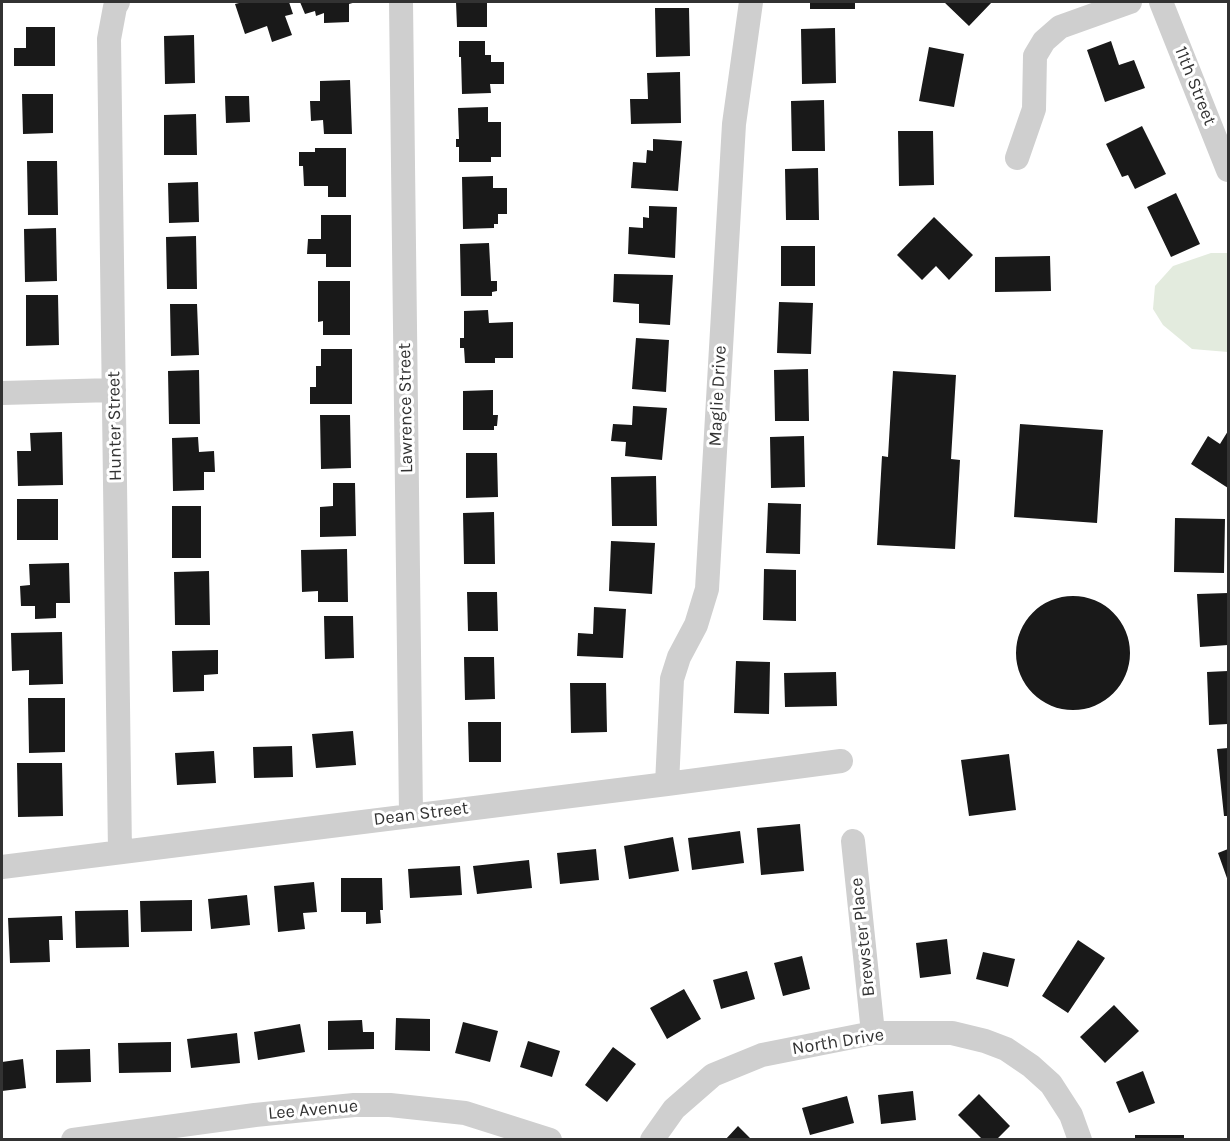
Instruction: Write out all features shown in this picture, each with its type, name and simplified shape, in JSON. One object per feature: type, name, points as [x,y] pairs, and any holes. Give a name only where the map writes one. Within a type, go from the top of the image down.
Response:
[{"type":"street","name":"Hunter Street","points":[[118,2],[115,7],[110,39],[120,852]]},
{"type":"street","name":"Lawrence Street","points":[[401,2],[411,815]]},
{"type":"street","name":"Maglie Drive","points":[[667,784],[672,679],[679,657],[696,625],[707,589],[734,124],[751,2]]},
{"type":"street","points":[[1017,158],[1034,109],[1035,56],[1044,41],[1060,27],[1130,2]]},
{"type":"street","name":"11th Street","points":[[1161,2],[1228,170]]},
{"type":"street","points":[[2,393],[114,390]]},
{"type":"street","name":"Dean Street","points":[[2,867],[841,761]]},
{"type":"street","name":"Brewster Place","points":[[853,841],[873,1034]]},
{"type":"street","name":"North Drive","points":[[652,1140],[674,1109],[713,1075],[762,1055],[873,1034],[952,1033],[1006,1049],[1032,1066],[1050,1084],[1071,1114],[1080,1140]]},
{"type":"street","name":"Lee Avenue","points":[[73,1140],[255,1115],[354,1105],[390,1105],[465,1113],[550,1140]]},
{"type":"shaded area","points":[[1211,253],[1228,253],[1228,352],[1192,349],[1163,325],[1153,309],[1155,286],[1173,266]]},
{"type":"building","points":[[289,2],[293,14],[285,16],[292,35],[272,42],[267,26],[245,34],[235,4]]},
{"type":"building","points":[[300,2],[356,2],[349,4],[349,22],[324,23],[324,13],[316,16],[315,11],[305,14]]},
{"type":"building","points":[[456,2],[487,2],[487,27],[457,27]]},
{"type":"building","points":[[810,2],[855,2],[855,9],[810,9]]},
{"type":"building","points":[[944,2],[992,2],[969,26]]},
{"type":"building","points":[[655,8],[689,8],[690,56],[656,57]]},
{"type":"building","points":[[26,27],[55,27],[55,66],[14,66],[14,48],[26,48]]},
{"type":"building","points":[[835,28],[836,83],[802,84],[801,29]]},
{"type":"building","points":[[194,35],[195,83],[165,84],[164,36]]},
{"type":"building","points":[[459,41],[485,41],[485,55],[491,55],[491,62],[504,62],[504,84],[490,84],[491,93],[462,94]]},
{"type":"building","points":[[1111,41],[1119,65],[1134,60],[1145,88],[1105,102],[1087,50]]},
{"type":"building","points":[[929,47],[964,54],[954,107],[919,101]]},
{"type":"building","points":[[680,72],[681,123],[631,124],[630,99],[648,99],[647,73]]},
{"type":"building","points":[[350,80],[352,134],[324,134],[323,120],[311,121],[310,101],[320,101],[320,81]]},
{"type":"building","points":[[22,94],[53,94],[53,133],[23,134]]},
{"type":"building","points":[[225,96],[249,96],[250,122],[226,123]]},
{"type":"building","points":[[824,100],[825,151],[792,151],[791,101]]},
{"type":"building","points":[[488,107],[488,122],[501,122],[501,157],[491,157],[491,162],[459,162],[459,147],[456,147],[456,139],[459,139],[458,108]]},
{"type":"building","points":[[196,114],[197,155],[164,155],[164,115]]},
{"type":"building","points":[[1142,126],[1166,174],[1135,189],[1128,175],[1122,177],[1106,144]]},
{"type":"building","points":[[898,131],[933,131],[934,185],[899,186]]},
{"type":"building","points":[[653,139],[682,141],[678,191],[631,188],[633,162],[646,163],[647,150],[653,151]]},
{"type":"building","points":[[315,148],[346,148],[346,197],[328,197],[328,186],[304,186],[303,166],[299,166],[299,152],[315,152]]},
{"type":"building","points":[[27,161],[57,161],[58,215],[28,215]]},
{"type":"building","points":[[818,168],[819,220],[786,220],[785,169]]},
{"type":"building","points":[[493,176],[493,188],[507,188],[507,214],[498,214],[498,224],[494,224],[494,228],[463,229],[462,177]]},
{"type":"building","points":[[198,182],[199,222],[169,223],[168,183]]},
{"type":"building","points":[[1176,193],[1200,244],[1171,257],[1147,207]]},
{"type":"building","points":[[649,206],[677,207],[675,258],[628,254],[629,227],[643,228],[643,217],[649,218]]},
{"type":"building","points":[[321,215],[351,215],[351,267],[326,267],[326,254],[307,254],[308,239],[321,239]]},
{"type":"building","points":[[934,217],[973,255],[949,280],[936,266],[922,280],[897,255]]},
{"type":"building","points":[[56,228],[57,281],[25,282],[24,229]]},
{"type":"building","points":[[196,236],[197,289],[167,289],[166,237]]},
{"type":"building","points":[[489,243],[491,281],[497,281],[497,291],[492,292],[492,296],[461,296],[460,244]]},
{"type":"building","points":[[781,246],[815,246],[815,286],[781,286]]},
{"type":"building","points":[[1050,256],[1051,291],[995,292],[995,257]]},
{"type":"building","points":[[614,274],[673,275],[670,325],[639,323],[639,304],[613,302]]},
{"type":"building","points":[[318,281],[350,281],[350,335],[323,335],[323,321],[318,322]]},
{"type":"building","points":[[26,295],[58,295],[59,345],[26,346]]},
{"type":"building","points":[[779,302],[813,303],[811,354],[777,353]]},
{"type":"building","points":[[170,304],[197,304],[199,355],[171,356]]},
{"type":"building","points":[[488,310],[489,323],[513,322],[513,358],[495,358],[495,363],[465,363],[464,348],[460,348],[460,338],[464,338],[464,311]]},
{"type":"building","points":[[636,338],[669,340],[666,392],[632,389]]},
{"type":"building","points":[[321,349],[352,349],[352,404],[310,404],[310,387],[316,387],[316,366],[321,366]]},
{"type":"building","points":[[808,369],[809,421],[775,421],[774,370]]},
{"type":"building","points":[[199,370],[200,424],[169,424],[168,371]]},
{"type":"building","points":[[893,371],[956,375],[951,459],[960,460],[955,549],[877,545],[882,456],[888,457]]},
{"type":"building","points":[[493,390],[493,415],[498,415],[497,426],[494,426],[494,430],[463,430],[463,391]]},
{"type":"building","points":[[633,406],[667,408],[662,460],[625,456],[626,442],[611,441],[613,424],[632,425]]},
{"type":"building","points":[[320,415],[350,415],[351,468],[321,469]]},
{"type":"building","points":[[1020,424],[1103,430],[1097,523],[1014,517]]},
{"type":"building","points":[[1228,431],[1228,488],[1191,464],[1208,436],[1220,444]]},
{"type":"building","points":[[62,432],[63,485],[18,486],[17,451],[31,451],[30,433]]},
{"type":"building","points":[[804,436],[805,487],[771,488],[770,437]]},
{"type":"building","points":[[198,437],[199,452],[214,451],[215,472],[204,472],[204,490],[173,491],[172,438]]},
{"type":"building","points":[[466,453],[497,453],[498,497],[466,498]]},
{"type":"building","points":[[656,476],[657,526],[612,526],[611,477]]},
{"type":"building","points":[[333,483],[355,483],[356,536],[320,537],[320,507],[333,506]]},
{"type":"building","points":[[17,499],[58,499],[58,540],[17,540]]},
{"type":"building","points":[[768,503],[801,504],[800,554],[766,553]]},
{"type":"building","points":[[172,506],[201,506],[201,558],[172,558]]},
{"type":"building","points":[[494,512],[495,564],[464,564],[463,513]]},
{"type":"building","points":[[1175,518],[1225,519],[1224,573],[1174,572]]},
{"type":"building","points":[[611,541],[655,543],[652,594],[609,591]]},
{"type":"building","points":[[347,549],[348,602],[318,602],[318,591],[302,592],[301,550]]},
{"type":"building","points":[[69,563],[70,603],[56,603],[56,618],[35,619],[35,606],[21,606],[20,586],[30,585],[29,564]]},
{"type":"building","points":[[764,569],[796,570],[796,621],[763,620]]},
{"type":"building","points":[[209,571],[210,625],[175,625],[174,572]]},
{"type":"building","points":[[467,592],[497,592],[498,631],[468,631]]},
{"type":"building","points":[[1228,593],[1228,645],[1200,647],[1197,594]]},
{"type":"building","points":[[1073,596],[1095,600],[1113,613],[1126,631],[1130,653],[1126,675],[1113,693],[1095,706],[1073,710],[1051,706],[1033,693],[1020,675],[1016,653],[1020,631],[1033,613],[1051,600]]},
{"type":"building","points":[[594,607],[626,609],[623,658],[577,656],[578,633],[593,634]]},
{"type":"building","points":[[324,616],[353,616],[354,658],[325,659]]},
{"type":"building","points":[[62,632],[63,684],[29,685],[29,670],[12,671],[11,633]]},
{"type":"building","points":[[218,650],[218,674],[204,675],[204,691],[173,692],[172,651]]},
{"type":"building","points":[[464,657],[494,657],[495,699],[465,700]]},
{"type":"building","points":[[736,661],[770,662],[769,714],[734,713]]},
{"type":"building","points":[[1228,671],[1228,724],[1209,725],[1207,672]]},
{"type":"building","points":[[836,672],[837,706],[785,707],[784,673]]},
{"type":"building","points":[[570,683],[606,683],[607,732],[571,733]]},
{"type":"building","points":[[28,698],[65,698],[65,752],[29,753]]},
{"type":"building","points":[[468,722],[501,722],[501,762],[469,762]]},
{"type":"building","points":[[353,731],[356,765],[316,768],[312,734]]},
{"type":"building","points":[[292,746],[293,777],[254,778],[253,747]]},
{"type":"building","points":[[1228,748],[1228,816],[1224,816],[1217,749]]},
{"type":"building","points":[[214,751],[216,783],[177,785],[175,753]]},
{"type":"building","points":[[1009,754],[1016,810],[969,816],[961,760]]},
{"type":"building","points":[[17,763],[62,763],[63,816],[18,817]]},
{"type":"building","points":[[800,824],[804,871],[761,875],[757,828]]},
{"type":"building","points":[[740,831],[744,863],[692,870],[688,838]]},
{"type":"building","points":[[673,837],[679,871],[629,879],[624,846]]},
{"type":"building","points":[[596,849],[599,880],[560,884],[557,853]]},
{"type":"building","points":[[1228,849],[1228,881],[1218,853]]},
{"type":"building","points":[[529,860],[532,888],[477,894],[473,866]]},
{"type":"building","points":[[460,866],[462,895],[410,898],[408,869]]},
{"type":"building","points":[[341,878],[382,878],[381,923],[366,924],[366,912],[341,912]]},
{"type":"building","points":[[314,882],[317,912],[303,913],[305,929],[278,932],[274,886]]},
{"type":"building","points":[[247,895],[250,925],[211,929],[208,899]]},
{"type":"building","points":[[192,900],[192,931],[141,932],[140,901]]},
{"type":"building","points":[[128,910],[129,947],[76,948],[75,911]]},
{"type":"building","points":[[62,916],[63,940],[49,940],[50,962],[10,963],[8,918]]},
{"type":"building","points":[[947,939],[951,974],[920,978],[916,943]]},
{"type":"building","points":[[1078,940],[1105,958],[1068,1013],[1042,996]]},
{"type":"building","points":[[983,952],[1015,959],[1008,987],[976,979]]},
{"type":"building","points":[[802,956],[810,989],[783,996],[774,963]]},
{"type":"building","points":[[747,971],[755,999],[721,1009],[713,980]]},
{"type":"building","points":[[684,989],[701,1019],[667,1039],[650,1008]]},
{"type":"building","points":[[1114,1005],[1139,1031],[1105,1063],[1080,1037]]},
{"type":"building","points":[[396,1018],[430,1019],[430,1051],[395,1050]]},
{"type":"building","points":[[362,1020],[363,1032],[374,1032],[374,1049],[328,1050],[328,1021]]},
{"type":"building","points":[[463,1022],[498,1031],[490,1062],[455,1053]]},
{"type":"building","points":[[300,1024],[305,1052],[258,1060],[254,1032]]},
{"type":"building","points":[[237,1033],[240,1063],[191,1068],[187,1039]]},
{"type":"building","points":[[528,1041],[560,1051],[552,1077],[520,1067]]},
{"type":"building","points":[[171,1042],[171,1072],[119,1073],[118,1043]]},
{"type":"building","points":[[613,1047],[636,1064],[607,1102],[585,1085]]},
{"type":"building","points":[[90,1049],[91,1082],[56,1083],[56,1050]]},
{"type":"building","points":[[23,1059],[26,1088],[2,1091],[2,1062]]},
{"type":"building","points":[[1143,1071],[1155,1103],[1129,1113],[1116,1082]]},
{"type":"building","points":[[913,1091],[916,1120],[881,1124],[878,1095]]},
{"type":"building","points":[[979,1094],[1010,1126],[996,1140],[983,1140],[958,1115]]},
{"type":"building","points":[[847,1096],[854,1123],[810,1135],[802,1108]]},
{"type":"building","points":[[738,1126],[752,1140],[725,1140]]},
{"type":"building","points":[[1135,1135],[1184,1135],[1184,1140],[1135,1140]]}]
